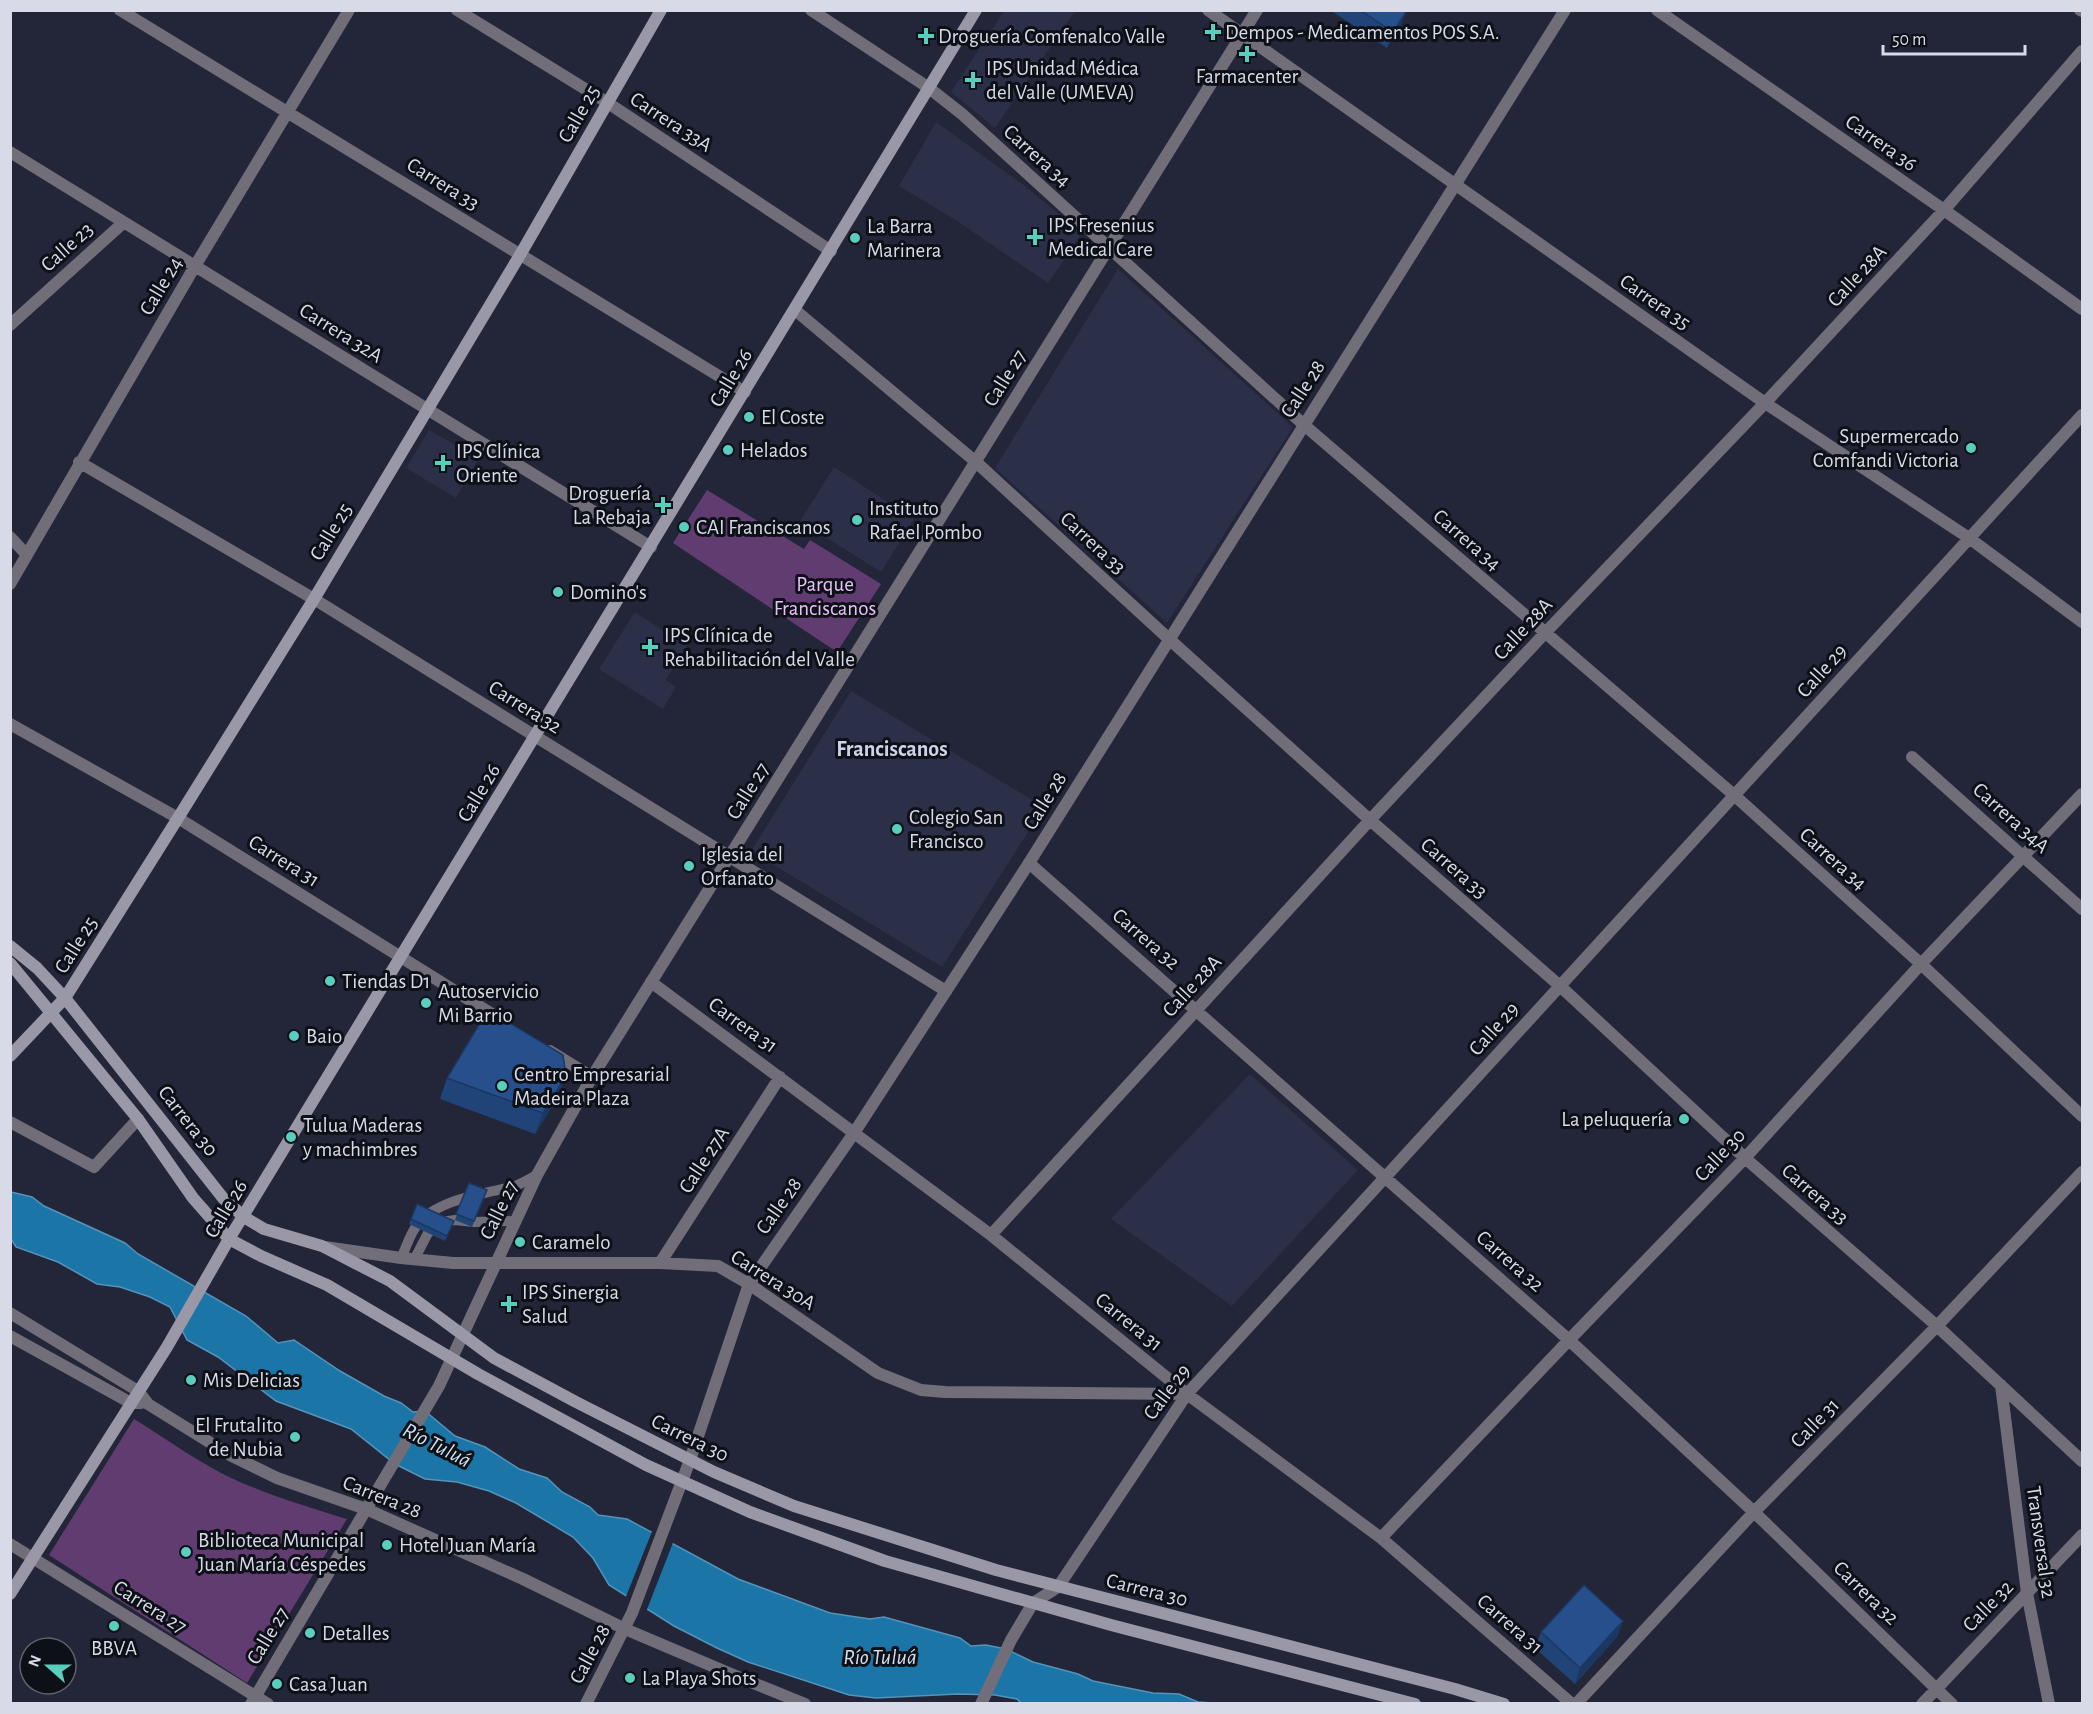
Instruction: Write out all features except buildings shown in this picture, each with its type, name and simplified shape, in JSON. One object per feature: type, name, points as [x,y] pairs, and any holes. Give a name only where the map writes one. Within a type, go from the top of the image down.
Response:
[{"type":"main road","name":"Calle 25","points":[[10,1056],[65,998],[314,600],[520,255],[661,10]]},
{"type":"main road","name":"Calle 26","points":[[10,1594],[167,1347],[229,1239],[976,10]]},
{"type":"main road","name":"Carrera 30","points":[[10,946],[37,968],[65,998],[223,1198],[244,1217],[277,1233],[322,1246],[390,1281],[504,1363],[616,1424],[754,1490],[838,1521],[946,1556],[1455,1689],[1504,1704]]},
{"type":"main road","name":"Carrera 30","points":[[10,963],[138,1119],[192,1198],[229,1239],[327,1285],[531,1404],[682,1482],[750,1512],[842,1547],[1033,1603],[1415,1704]]},
{"type":"street","name":"Carrera 33","points":[[120,10],[745,392]]},
{"type":"street","name":"Calle 24","points":[[10,584],[195,266],[348,10]]},
{"type":"street","name":"Carrera 33A","points":[[457,10],[608,103],[831,251]]},
{"type":"street","name":"Carrera 34","points":[[811,10],[929,88],[962,114],[1304,424],[1734,795],[1921,964],[2082,1116]]},
{"type":"street","name":"Carrera 35","points":[[1208,10],[1766,403],[1970,538],[2082,622]]},
{"type":"street","name":"Calle 27","points":[[253,1700],[438,1386],[537,1176],[592,1077],[1257,10]]},
{"type":"street","name":"Calle 28","points":[[586,1704],[633,1613],[690,1460],[748,1284],[854,1133],[1029,863],[1565,10]]},
{"type":"street","name":"Carrera 36","points":[[1657,10],[2082,309]]},
{"type":"street","name":"Calle 28A","points":[[991,1235],[1370,820],[1545,633],[1766,403],[1944,210],[2082,51]]},
{"type":"street","name":"Carrera 32A","points":[[10,152],[651,547]]},
{"type":"street","name":"Calle 23","points":[[10,325],[123,223]]},
{"type":"street","name":"Carrera 33","points":[[795,310],[976,462],[1168,639],[1560,986],[1745,1158],[1937,1326],[2082,1461]]},
{"type":"street","name":"Calle 29","points":[[981,1704],[1011,1640],[1033,1603],[1058,1587],[1187,1394],[2082,415]]},
{"type":"street","name":"Carrera 32","points":[[80,462],[314,600],[946,991]]},
{"type":"street","points":[[10,537],[27,555]]},
{"type":"street","name":"Carrera 31","points":[[10,724],[178,818],[512,1027]]},
{"type":"street","name":"Carrera 34A","points":[[1912,756],[2082,909]]},
{"type":"street","name":"Calle 30","points":[[1381,1538],[1745,1158],[1921,964],[2082,794]]},
{"type":"street","name":"Carrera 32","points":[[1029,863],[1569,1340],[1754,1512],[1952,1704]]},
{"type":"street","name":"Carrera 31","points":[[651,982],[991,1235],[1187,1394],[1381,1538],[1574,1704]]},
{"type":"street","points":[[542,1046],[592,1077]]},
{"type":"street","name":"Calle 27A","points":[[660,1263],[780,1077]]},
{"type":"street","points":[[10,1122],[94,1167],[138,1119]]},
{"type":"street","name":"Calle 31","points":[[1574,1704],[1754,1512],[1937,1326],[2082,1172]]},
{"type":"street","name":"Carrera 30A","points":[[322,1246],[408,1259],[453,1263],[660,1263],[718,1266],[878,1373],[921,1390],[1187,1394]]},
{"type":"street","name":"Carrera 28","points":[[10,1313],[138,1391],[148,1404],[254,1468],[366,1509],[626,1629],[805,1704]]},
{"type":"street","name":"Carrera 28","points":[[10,1336],[131,1403],[148,1404]]},
{"type":"street","name":"Transversal 32","points":[[2001,1385],[2027,1593],[2049,1704]]},
{"type":"street","name":"Calle 32","points":[[1922,1704],[2082,1534]]},
{"type":"street","name":"Carrera 27","points":[[10,1544],[253,1700],[268,1704]]},
{"type":"lane","points":[[408,1259],[415,1227],[427,1215],[447,1204],[478,1193],[514,1187],[537,1176]]},
{"type":"lane","points":[[408,1259],[428,1233],[442,1222],[454,1220],[515,1221]]},
{"type":"shaded area","points":[[1004,11],[1075,11],[995,128],[951,92]]},
{"type":"shaded area","points":[[936,122],[1025,186],[1082,233],[1048,283],[957,221],[899,186]]},
{"type":"shaded area","points":[[1118,269],[1293,427],[1167,623],[995,468]]},
{"type":"shaded area","name":"IPS Clínica Oriente","points":[[429,430],[479,458],[456,498],[406,468]]},
{"type":"shaded area","name":"Instituto Rafael Pombo","points":[[834,467],[914,519],[881,572],[800,521]]},
{"type":"shaded area","points":[[635,612],[687,646],[666,680],[676,687],[663,709],[599,669]]},
{"type":"shaded area","name":"Colegio San Francisco","points":[[851,691],[1044,807],[942,967],[751,851]]},
{"type":"shaded area","points":[[1250,1074],[1358,1170],[1232,1306],[1111,1219]]},
{"type":"green space","name":"Parque Franciscanos","points":[[707,490],[804,549],[810,540],[881,584],[837,652],[673,543]]},
{"type":"green space","points":[[134,1419],[221,1473],[283,1499],[347,1519],[247,1683],[49,1555]]},
{"type":"water","name":"Río Tuluá","points":[[11,1192],[32,1197],[44,1206],[125,1243],[138,1254],[246,1316],[278,1343],[294,1340],[340,1371],[401,1403],[413,1412],[425,1411],[455,1436],[485,1447],[519,1469],[547,1478],[562,1492],[590,1507],[598,1515],[627,1519],[738,1579],[830,1613],[870,1619],[884,1617],[960,1638],[971,1646],[986,1645],[1006,1649],[1033,1662],[1078,1674],[1093,1681],[1153,1693],[1179,1694],[1198,1702],[1213,1703],[1022,1704],[1017,1699],[995,1695],[958,1694],[876,1698],[849,1695],[748,1662],[674,1626],[609,1585],[593,1558],[573,1537],[516,1503],[489,1491],[457,1482],[425,1479],[395,1464],[351,1429],[276,1401],[218,1357],[187,1340],[170,1307],[150,1297],[120,1287],[97,1284],[58,1262],[16,1247],[11,1239]]},
{"type":"pier","points":[[653,1529],[674,1540],[646,1612],[625,1599]]},
{"type":"place","name":"Dempos - Medicamentos POS S.A.","points":[[1213,32]]},
{"type":"place","name":"Droguería Comfenalco Valle","points":[[926,36]]},
{"type":"place","name":"Farmacenter","points":[[1247,54]]},
{"type":"place","name":"IPS Unidad Médica del Valle (UMEVA)","points":[[973,80]]},
{"type":"place","name":"IPS Fresenius Medical Care","points":[[1035,237]]},
{"type":"place","name":"La Barra Marinera","points":[[855,238]]},
{"type":"place","name":"El Coste","points":[[749,417]]},
{"type":"place","name":"Supermercado Comfandi Victoria","points":[[1971,448]]},
{"type":"place","name":"Helados","points":[[728,450]]},
{"type":"place","name":"IPS Clínica Oriente","points":[[443,463]]},
{"type":"place","name":"Droguería La Rebaja","points":[[663,505]]},
{"type":"place","name":"Instituto Rafael Pombo","points":[[857,520]]},
{"type":"place","name":"CAI Franciscanos","points":[[684,527]]},
{"type":"place","name":"Domino's","points":[[558,592]]},
{"type":"place","name":"IPS Clínica de Rehabilitación del Valle","points":[[650,647]]},
{"type":"place","name":"Colegio San Francisco","points":[[897,829]]},
{"type":"place","name":"Iglesia del Orfanato","points":[[689,866]]},
{"type":"place","name":"Tiendas D1","points":[[330,981]]},
{"type":"place","name":"Autoservicio Mi Barrio","points":[[426,1003]]},
{"type":"place","name":"Baio","points":[[294,1036]]},
{"type":"place","name":"Centro Empresarial Madeira Plaza","points":[[502,1086]]},
{"type":"place","name":"La peluquería","points":[[1684,1119]]},
{"type":"place","name":"Tulua Maderas y machimbres","points":[[291,1137]]},
{"type":"place","name":"Caramelo","points":[[520,1242]]},
{"type":"place","name":"IPS Sinergia Salud","points":[[509,1304]]},
{"type":"place","name":"Mis Delicias","points":[[191,1380]]},
{"type":"place","name":"El Frutalito de Nubia","points":[[295,1437]]},
{"type":"place","name":"Hotel Juan María","points":[[387,1545]]},
{"type":"place","name":"Biblioteca Municipal Juan María Céspedes","points":[[186,1552]]},
{"type":"place","name":"BBVA","points":[[114,1626]]},
{"type":"place","name":"Detalles","points":[[310,1633]]},
{"type":"place","name":"La Playa Shots","points":[[630,1678]]},
{"type":"place","name":"Casa Juan","points":[[277,1684]]},
{"type":"district","name":"Franciscanos","points":[[892,749]]}]
